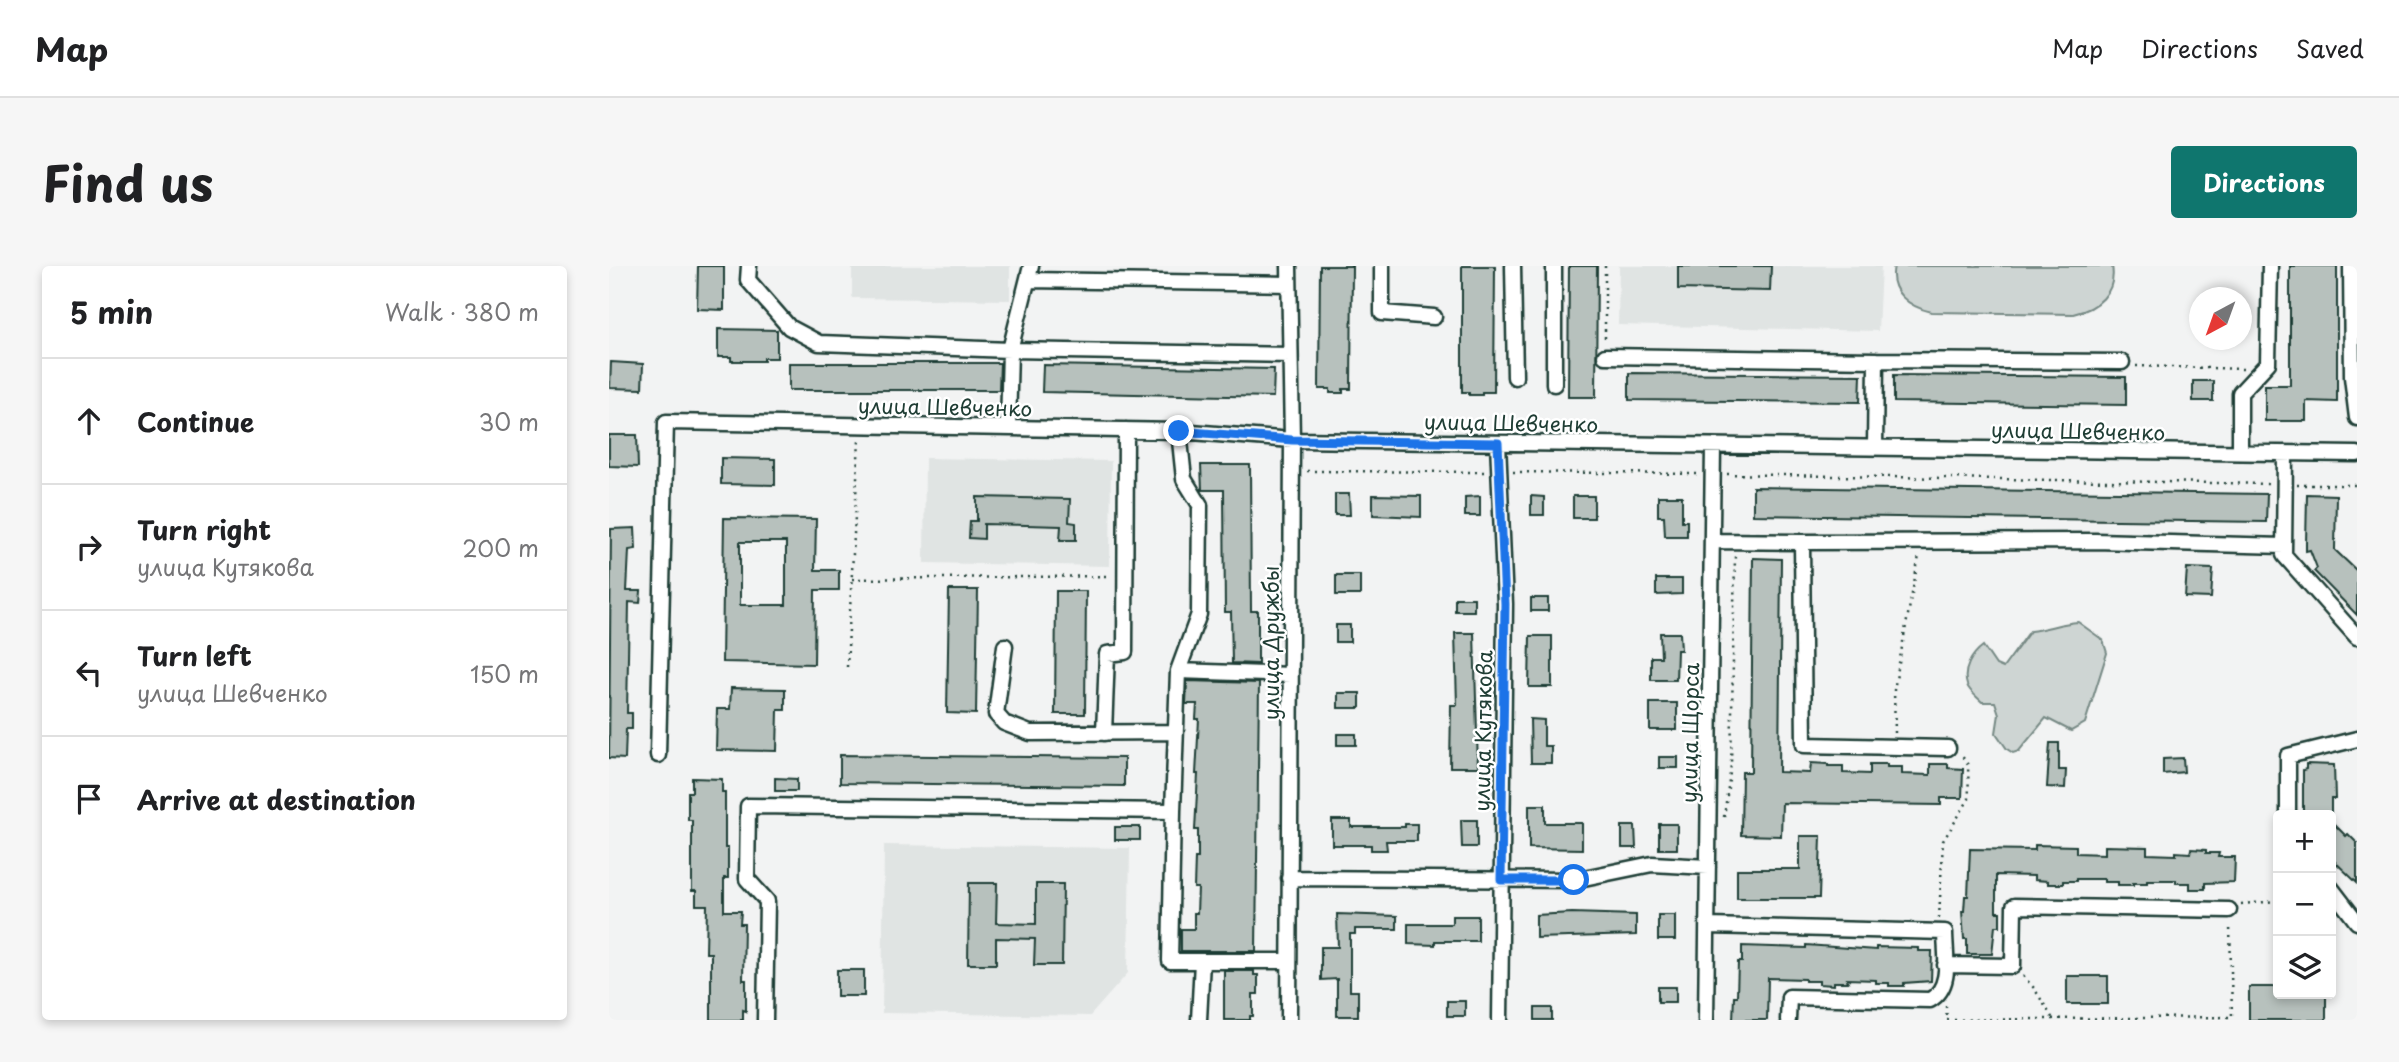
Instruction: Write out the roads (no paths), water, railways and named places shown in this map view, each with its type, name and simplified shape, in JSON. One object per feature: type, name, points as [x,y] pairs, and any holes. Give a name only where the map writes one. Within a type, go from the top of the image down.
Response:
[{"type":"street","points":[[749,266],[748,280],[789,327],[819,343],[1010,350],[1290,355]]},
{"type":"street","name":"улица Дружбы","points":[[1289,266],[1292,440],[1289,1020]]},
{"type":"street","points":[[1382,266],[1381,313],[1434,317]]},
{"type":"street","points":[[1513,266],[1515,377]]},
{"type":"street","points":[[1553,384],[1554,266]]},
{"type":"street","points":[[2240,452],[2240,393],[2268,363],[2270,266]]},
{"type":"street","points":[[2351,266],[2357,418]]},
{"type":"street","points":[[1008,428],[1010,350],[1030,273],[1289,284]]},
{"type":"street","points":[[1605,356],[2122,362]]},
{"type":"street","points":[[1875,448],[1876,360]]},
{"type":"street","name":"улица Шевченко","points":[[659,755],[666,422],[1179,431],[1292,440],[2357,454]]},
{"type":"street","points":[[1104,733],[1107,654],[1125,652],[1126,430]]},
{"type":"street","points":[[1179,431],[1184,480],[1200,505],[1199,614],[1178,671],[1170,961],[1289,961]]},
{"type":"street","name":"улица Кутякова","points":[[1498,443],[1505,604],[1500,1020]]},
{"type":"street","name":"улица Щорса","points":[[1706,1020],[1713,446]]},
{"type":"street","points":[[2285,453],[2284,555],[2357,636]]},
{"type":"street","points":[[1712,541],[2095,541],[2284,546]]},
{"type":"street","points":[[1802,542],[1804,745],[1948,748]]},
{"type":"street","points":[[1005,646],[996,714],[1004,723],[1030,733],[1176,732]]},
{"type":"street","points":[[1178,671],[1291,675]]},
{"type":"street","points":[[2288,810],[2288,756],[2357,739]]},
{"type":"street","points":[[765,1020],[767,901],[747,879],[748,806],[1173,811]]},
{"type":"street","points":[[1289,877],[1574,880],[1652,864],[1708,867]]},
{"type":"street","points":[[2336,895],[2357,922]]},
{"type":"street","points":[[1945,965],[2013,966],[2014,906],[2229,911]]},
{"type":"street","points":[[1708,926],[1945,932],[1945,983],[1938,995],[1930,1000],[1790,997],[1788,1020]]},
{"type":"street","points":[[1199,1020],[1202,961]]}]
